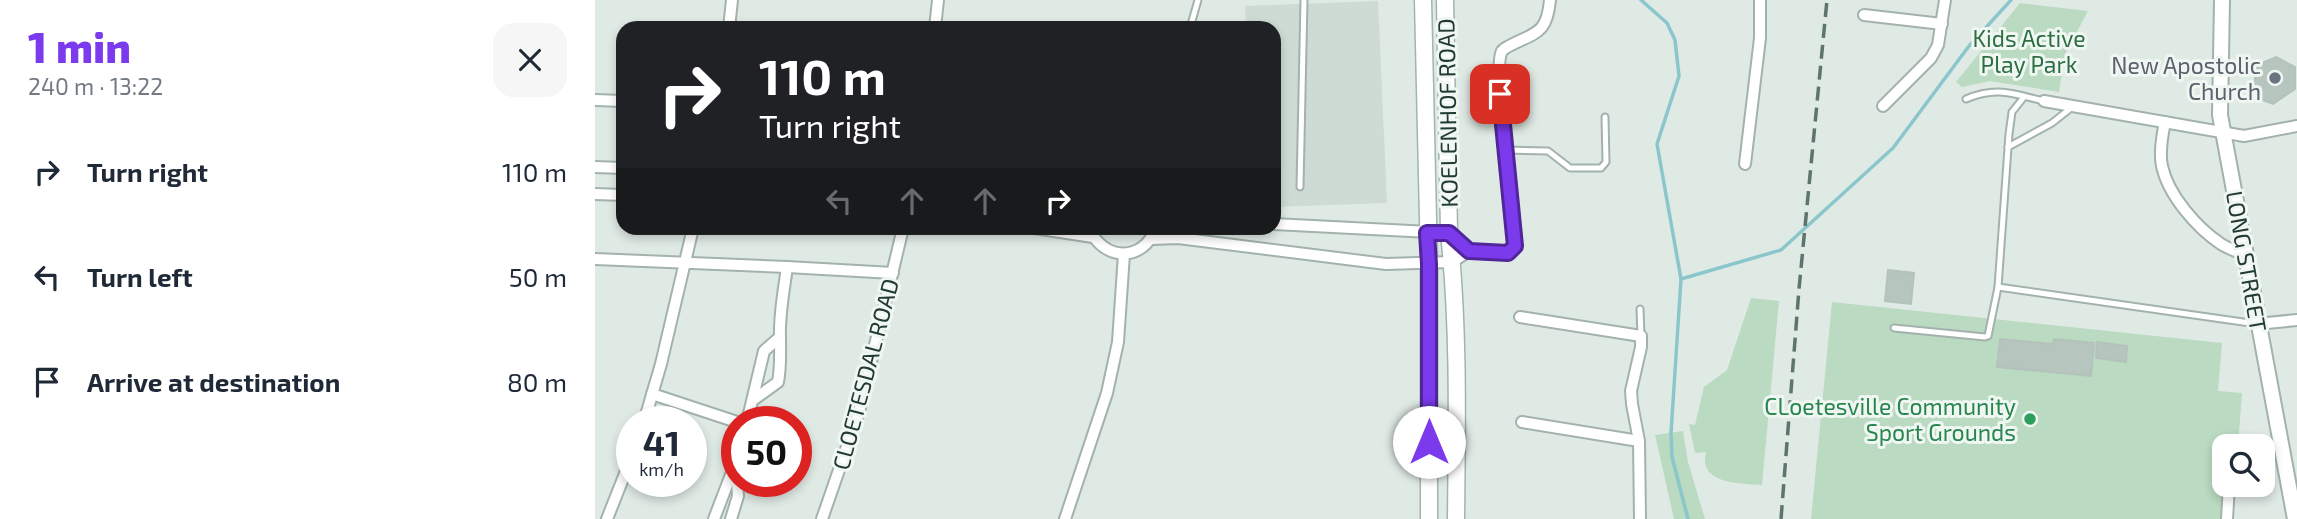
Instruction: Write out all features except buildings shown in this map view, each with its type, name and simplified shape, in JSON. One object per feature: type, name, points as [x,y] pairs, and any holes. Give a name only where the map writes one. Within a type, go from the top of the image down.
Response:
[{"type":"main road","name":"KOELENHOF ROAD","points":[[1423,0],[1429,264],[1429,519]]},
{"type":"main road","name":"KOELENHOF ROAD","points":[[1445,0],[1449,233],[1457,390],[1456,519]]},
{"type":"street","points":[[730,21],[732,0]]},
{"type":"street","points":[[936,21],[938,0]]},
{"type":"street","points":[[1151,239],[1178,238],[1386,264],[1452,262],[1469,251],[1508,253],[1515,246],[1499,73],[1501,52],[1538,32],[1549,14],[1550,0]]},
{"type":"street","points":[[1745,164],[1760,38],[1760,0]]},
{"type":"street","points":[[1883,106],[1931,58],[1938,45],[1945,0]]},
{"type":"street","name":"LONG STREET","points":[[2222,0],[2220,115],[2295,519]]},
{"type":"street","points":[[1864,15],[1941,24]]},
{"type":"street","points":[[595,100],[616,101]]},
{"type":"street","points":[[2044,101],[2244,136],[2297,126]]},
{"type":"street","points":[[2165,122],[2160,148],[2161,166],[2174,195],[2186,211],[2221,244],[2246,256]]},
{"type":"street","points":[[595,167],[616,168]]},
{"type":"street","points":[[595,194],[616,195]]},
{"type":"street","points":[[1281,224],[1449,233],[1469,251]]},
{"type":"street","points":[[649,406],[692,235]]},
{"type":"street","name":"CLOETESDAL ROAD","points":[[822,519],[859,412],[901,235]]},
{"type":"street","points":[[1094,235],[1106,250],[1124,254],[1135,252],[1153,235]]},
{"type":"street","points":[[1065,519],[1107,393],[1118,342],[1124,254]]},
{"type":"street","points":[[595,260],[686,262],[893,274]]},
{"type":"street","points":[[753,400],[778,382],[787,267]]},
{"type":"street","points":[[1520,317],[1641,336],[1632,391],[1639,441],[1640,519]]},
{"type":"street","points":[[2257,324],[2297,320]]},
{"type":"street","points":[[751,406],[764,351],[780,337]]},
{"type":"street","points":[[652,394],[721,417]]},
{"type":"street","points":[[1522,422],[1639,441]]},
{"type":"street","points":[[607,519],[616,496]]},
{"type":"street","points":[[714,519],[721,497]]},
{"type":"street","points":[[731,519],[738,497]]},
{"type":"street","points":[[2227,519],[2228,497]]},
{"type":"lane","points":[[1192,21],[1198,0]]},
{"type":"lane","points":[[1300,187],[1304,0]]},
{"type":"lane","points":[[1966,99],[1984,92],[2003,92],[2044,101]]},
{"type":"lane","points":[[1894,328],[1987,337],[1998,288],[2013,112],[2024,97]]},
{"type":"lane","points":[[2008,147],[2052,123],[2074,106]]},
{"type":"lane","points":[[1505,150],[1548,151],[1571,169],[1601,168],[1606,162],[1605,117]]},
{"type":"lane","points":[[1998,288],[2257,324]]},
{"type":"lane","points":[[1640,309],[1641,336]]},
{"type":"shaded area","points":[[1378,1],[1387,203],[1281,207],[1281,21],[1246,21],[1245,6]]},
{"type":"green space","name":"Kids Active Play Park","points":[[2020,3],[2088,11],[2065,54],[2059,92],[1990,81],[1962,87],[1956,82]]},
{"type":"green space","points":[[1751,298],[1779,301],[1762,485],[1732,482],[1711,474],[1705,465],[1706,452],[1695,453],[1689,424],[1695,425],[1704,387],[1727,370]]},
{"type":"green space","name":"CLoetesville Community Sport Grounds","points":[[1832,302],[2222,343],[2218,391],[2242,393],[2239,434],[2212,434],[2212,497],[2223,497],[2222,519],[1811,519]]},
{"type":"green space","points":[[1683,431],[1688,462],[1705,519],[1674,519],[1655,435]]},
{"type":"waterway","points":[[1641,0],[1667,23],[1675,40],[1679,76],[1657,144],[1681,279],[1671,433],[1672,457],[1688,519]]},
{"type":"waterway","points":[[1681,279],[1781,250],[1893,148],[1969,46],[2011,0]]},
{"type":"railway","points":[[1781,519],[1799,289],[1827,0]]},
{"type":"place","name":"New Apostolic Church","points":[[2275,78]]},
{"type":"place","name":"CLoetesville Community Sport Grounds","points":[[2030,419]]},
{"type":"route","points":[[1429,442],[1427,233],[1449,233],[1469,251],[1508,253],[1515,246],[1500,94]]}]
